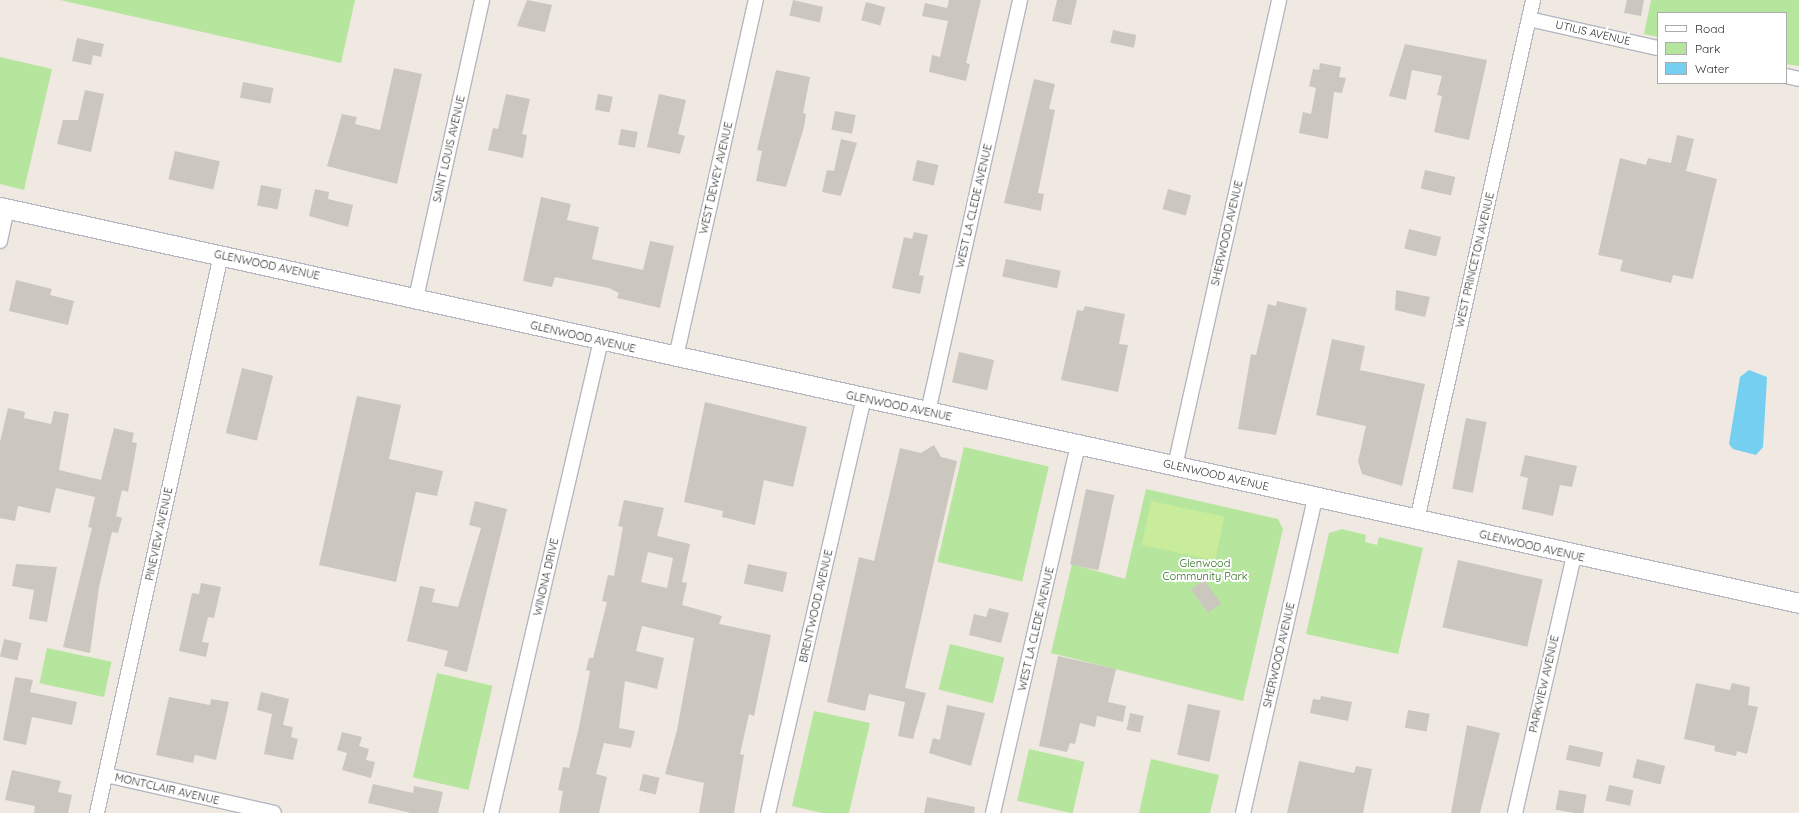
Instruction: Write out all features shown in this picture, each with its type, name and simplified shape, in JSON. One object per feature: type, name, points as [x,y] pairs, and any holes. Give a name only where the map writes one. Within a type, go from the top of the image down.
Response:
[{"type":"main road","name":"GLENWOOD AVENUE","points":[[4,207],[416,298],[601,342],[1175,466],[1574,556],[1799,603]]},
{"type":"street","name":"SAINT LOUIS AVENUE","points":[[416,298],[482,0]]},
{"type":"street","name":"WEST DEWEY AVENUE","points":[[676,357],[756,0]]},
{"type":"street","name":"WEST LA CLEDE AVENUE","points":[[928,412],[1020,0]]},
{"type":"street","name":"SHERWOOD AVENUE","points":[[1175,466],[1279,0]]},
{"type":"street","name":"WEST PRINCETON AVENUE","points":[[1417,520],[1533,0]]},
{"type":"street","name":"UTILIS AVENUE","points":[[1529,19],[1657,48]]},
{"type":"street","points":[[1787,76],[1799,79]]},
{"type":"street","points":[[0,241],[4,207]]},
{"type":"street","name":"PINEVIEW AVENUE","points":[[98,813],[221,255]]},
{"type":"street","name":"WINONA DRIVE","points":[[491,813],[601,342]]},
{"type":"street","name":"BRENTWOOD AVENUE","points":[[768,813],[864,398]]},
{"type":"street","name":"WEST LA CLEDE AVENUE","points":[[993,813],[1078,446]]},
{"type":"street","name":"SHERWOOD AVENUE","points":[[1242,813],[1315,498]]},
{"type":"street","name":"PARKVIEW AVENUE","points":[[1515,813],[1574,556]]},
{"type":"street","name":"MONTCLAIR AVENUE","points":[[106,775],[274,813]]},
{"type":"green space","points":[[60,0],[355,0],[341,63]]},
{"type":"green space","points":[[1651,0],[1799,0],[1799,66],[1787,64],[1787,12],[1657,12],[1657,37],[1644,34]]},
{"type":"green space","points":[[0,57],[52,69],[24,190],[0,184]]},
{"type":"green space","points":[[964,447],[1049,467],[1022,582],[937,562]]},
{"type":"green space","name":"Glenwood Community Park","points":[[1146,489],[1278,519],[1283,529],[1243,701],[1051,653],[1072,564],[1125,579]]},
{"type":"green space","points":[[1151,501],[1224,517],[1215,561],[1142,545]]},
{"type":"green space","points":[[1342,529],[1366,535],[1365,542],[1377,545],[1379,537],[1423,548],[1398,654],[1306,634],[1329,533]]},
{"type":"green space","points":[[950,644],[1004,658],[993,703],[939,690]]},
{"type":"green space","points":[[47,648],[112,662],[104,697],[40,683]]},
{"type":"green space","points":[[437,673],[493,686],[468,790],[413,777]]},
{"type":"green space","points":[[814,711],[870,723],[849,813],[822,813],[792,806]]},
{"type":"green space","points":[[1029,749],[1085,762],[1073,813],[1017,801]]},
{"type":"green space","points":[[1151,759],[1219,775],[1210,813],[1139,813]]},
{"type":"water","points":[[1749,370],[1767,377],[1763,447],[1756,455],[1733,449],[1729,444],[1740,377]]},
{"type":"building","points":[[527,0],[552,5],[545,32],[517,26]]},
{"type":"building","points":[[793,0],[823,7],[820,23],[789,16]]},
{"type":"building","points":[[949,0],[981,0],[966,63],[970,64],[966,81],[929,72],[932,55],[940,57],[948,21],[922,16],[925,3],[947,8]]},
{"type":"building","points":[[1057,0],[1077,0],[1071,25],[1052,21]]},
{"type":"building","points":[[1627,0],[1644,0],[1641,16],[1624,13]]},
{"type":"building","points":[[866,2],[885,7],[880,26],[861,20]]},
{"type":"building","points":[[1113,30],[1136,35],[1134,48],[1110,43]]},
{"type":"building","points":[[77,38],[104,44],[101,57],[93,55],[91,65],[72,61]]},
{"type":"building","points":[[1405,44],[1487,60],[1469,140],[1434,132],[1442,96],[1437,95],[1442,76],[1412,70],[1406,100],[1389,96]]},
{"type":"building","points":[[1320,63],[1341,67],[1339,77],[1346,78],[1342,93],[1334,92],[1328,139],[1299,133],[1303,112],[1311,114],[1316,88],[1309,86],[1313,69],[1319,70]]},
{"type":"building","points":[[394,68],[422,74],[397,184],[327,166],[342,114],[357,117],[355,124],[380,130]]},
{"type":"building","points":[[776,70],[810,77],[803,113],[806,114],[804,127],[786,187],[756,181],[762,151],[757,150]]},
{"type":"building","points":[[1034,79],[1055,84],[1049,109],[1055,110],[1038,193],[1044,194],[1041,211],[1004,203]]},
{"type":"building","points":[[243,82],[273,88],[270,104],[240,98]]},
{"type":"building","points":[[85,90],[104,94],[91,152],[57,144],[63,120],[78,120]]},
{"type":"building","points":[[506,94],[530,99],[522,134],[527,135],[523,158],[488,150],[493,128],[498,129]]},
{"type":"building","points":[[598,94],[613,97],[610,113],[595,110]]},
{"type":"building","points":[[659,94],[686,100],[678,134],[685,136],[680,154],[647,147]]},
{"type":"building","points":[[835,111],[856,115],[852,134],[831,130]]},
{"type":"building","points":[[621,129],[638,132],[635,148],[618,145]]},
{"type":"building","points":[[1677,135],[1694,139],[1686,171],[1717,179],[1693,279],[1673,275],[1671,283],[1620,271],[1623,260],[1598,255],[1620,158],[1646,165],[1648,158],[1671,163]]},
{"type":"building","points":[[841,139],[857,143],[841,196],[822,192],[827,170],[834,171]]},
{"type":"building","points":[[175,151],[220,161],[213,190],[168,179]]},
{"type":"building","points":[[917,160],[938,165],[934,185],[912,180]]},
{"type":"building","points":[[1425,170],[1455,177],[1451,195],[1421,189]]},
{"type":"building","points":[[261,185],[282,189],[278,210],[257,206]]},
{"type":"building","points":[[315,189],[329,192],[328,199],[353,205],[348,227],[309,216]]},
{"type":"building","points":[[1168,189],[1191,195],[1186,215],[1163,209]]},
{"type":"building","points":[[541,197],[571,204],[567,220],[599,227],[592,259],[643,270],[650,241],[674,246],[660,308],[617,298],[619,293],[609,288],[555,277],[552,287],[523,281]]},
{"type":"building","points":[[1409,229],[1441,237],[1436,256],[1404,248]]},
{"type":"building","points":[[914,232],[928,235],[919,275],[924,276],[920,294],[892,288],[904,237],[912,239]]},
{"type":"building","points":[[1006,259],[1061,271],[1057,288],[1002,277]]},
{"type":"building","points":[[16,280],[52,289],[50,295],[74,301],[68,325],[9,311]]},
{"type":"building","points":[[1396,290],[1430,297],[1425,317],[1395,310]]},
{"type":"building","points":[[1277,301],[1307,308],[1276,435],[1238,429],[1251,354],[1256,355],[1268,304],[1276,306]]},
{"type":"building","points":[[1085,306],[1125,314],[1119,344],[1128,345],[1118,392],[1061,380],[1077,310],[1083,311]]},
{"type":"building","points":[[1332,339],[1365,346],[1360,370],[1425,384],[1402,486],[1362,474],[1358,461],[1366,426],[1316,415]]},
{"type":"building","points":[[959,352],[994,360],[987,390],[952,382]]},
{"type":"building","points":[[242,368],[273,376],[257,441],[226,433]]},
{"type":"building","points":[[357,396],[401,405],[389,459],[443,471],[437,496],[416,492],[396,582],[319,565]]},
{"type":"building","points":[[705,402],[807,427],[793,487],[764,480],[755,525],[722,517],[723,511],[684,502]]},
{"type":"building","points":[[8,408],[25,412],[24,418],[51,424],[54,411],[69,414],[59,470],[101,480],[114,428],[134,433],[132,442],[137,443],[128,492],[122,490],[116,516],[122,518],[118,533],[112,532],[99,587],[90,653],[63,647],[92,528],[88,527],[95,497],[56,488],[50,513],[18,506],[15,521],[0,518],[0,442]]},
{"type":"building","points":[[1466,418],[1487,422],[1473,493],[1452,489]]},
{"type":"building","points":[[934,445],[941,457],[957,461],[905,688],[926,693],[913,739],[898,736],[905,702],[869,694],[865,711],[827,702],[859,557],[874,561],[900,448],[921,453]]},
{"type":"building","points":[[1525,455],[1577,466],[1572,487],[1560,485],[1553,516],[1522,509],[1528,478],[1520,476]]},
{"type":"building","points":[[1086,489],[1114,495],[1098,570],[1070,564]]},
{"type":"building","points":[[624,500],[664,508],[657,536],[690,544],[682,582],[687,583],[682,605],[722,616],[719,624],[771,635],[754,716],[749,714],[740,754],[744,755],[734,813],[699,813],[704,783],[665,774],[677,730],[694,638],[642,626],[636,651],[664,658],[657,689],[625,681],[619,728],[635,731],[631,748],[604,743],[596,774],[607,777],[599,813],[559,813],[563,791],[558,790],[563,767],[569,768],[579,727],[590,671],[586,670],[589,658],[593,658],[607,602],[602,601],[608,575],[614,576],[623,527],[618,526]],"holes":[[[648,552],[673,558],[667,588],[641,582]]]},
{"type":"building","points":[[475,501],[507,509],[467,672],[444,666],[448,651],[407,641],[420,586],[435,589],[432,602],[458,607],[481,528],[469,525]]},
{"type":"building","points":[[1458,560],[1543,580],[1527,647],[1442,627]]},
{"type":"building","points":[[16,564],[57,567],[47,622],[29,619],[34,590],[12,586]]},
{"type":"building","points":[[748,564],[787,572],[783,592],[744,584]]},
{"type":"building","points":[[1204,580],[1221,603],[1208,613],[1191,589]]},
{"type":"building","points":[[201,583],[221,587],[214,618],[208,617],[202,642],[209,643],[206,657],[179,651],[192,593],[199,594]]},
{"type":"building","points":[[989,608],[1009,613],[1001,643],[969,635],[974,614],[986,617]]},
{"type":"building","points":[[4,639],[22,643],[17,661],[0,657]]},
{"type":"building","points":[[1058,656],[1116,669],[1108,702],[1126,706],[1123,722],[1097,716],[1095,727],[1080,723],[1075,744],[1070,743],[1067,752],[1039,746]]},
{"type":"building","points":[[15,677],[33,680],[30,692],[77,702],[72,725],[32,717],[26,745],[3,740]]},
{"type":"building","points":[[1696,683],[1730,690],[1732,683],[1750,687],[1748,705],[1758,707],[1747,754],[1737,751],[1736,756],[1714,751],[1715,746],[1684,739]]},
{"type":"building","points":[[261,692],[289,699],[283,725],[293,727],[291,737],[298,739],[293,760],[264,754],[272,714],[257,710]]},
{"type":"building","points":[[1321,696],[1352,702],[1348,721],[1310,713],[1313,699],[1320,700]]},
{"type":"building","points":[[169,697],[210,705],[211,699],[229,702],[216,760],[195,755],[193,763],[156,755]]},
{"type":"building","points":[[1188,704],[1220,711],[1209,762],[1177,755]]},
{"type":"building","points":[[947,705],[985,713],[971,766],[929,753],[933,738],[940,740]]},
{"type":"building","points":[[1408,710],[1430,714],[1427,732],[1405,728]]},
{"type":"building","points":[[1130,713],[1144,716],[1140,733],[1126,730]]},
{"type":"building","points":[[1467,725],[1500,733],[1480,813],[1451,813]]},
{"type":"building","points":[[342,732],[362,737],[359,746],[369,749],[366,760],[375,762],[371,778],[342,770],[347,753],[337,750]]},
{"type":"building","points":[[1569,745],[1603,752],[1600,767],[1566,760]]},
{"type":"building","points":[[1637,759],[1665,766],[1661,784],[1632,777]]},
{"type":"building","points":[[1299,761],[1354,773],[1356,766],[1372,769],[1363,813],[1287,813]]},
{"type":"building","points":[[12,770],[61,781],[58,792],[72,795],[68,813],[34,813],[35,806],[5,800]]},
{"type":"building","points":[[643,774],[660,778],[656,794],[639,791]]},
{"type":"building","points":[[373,784],[413,793],[414,786],[443,792],[438,813],[411,813],[368,803]]},
{"type":"building","points":[[1609,785],[1633,790],[1630,806],[1606,801]]},
{"type":"building","points":[[1559,790],[1587,795],[1583,813],[1556,810]]},
{"type":"building","points":[[927,797],[975,807],[974,813],[924,813]]}]
